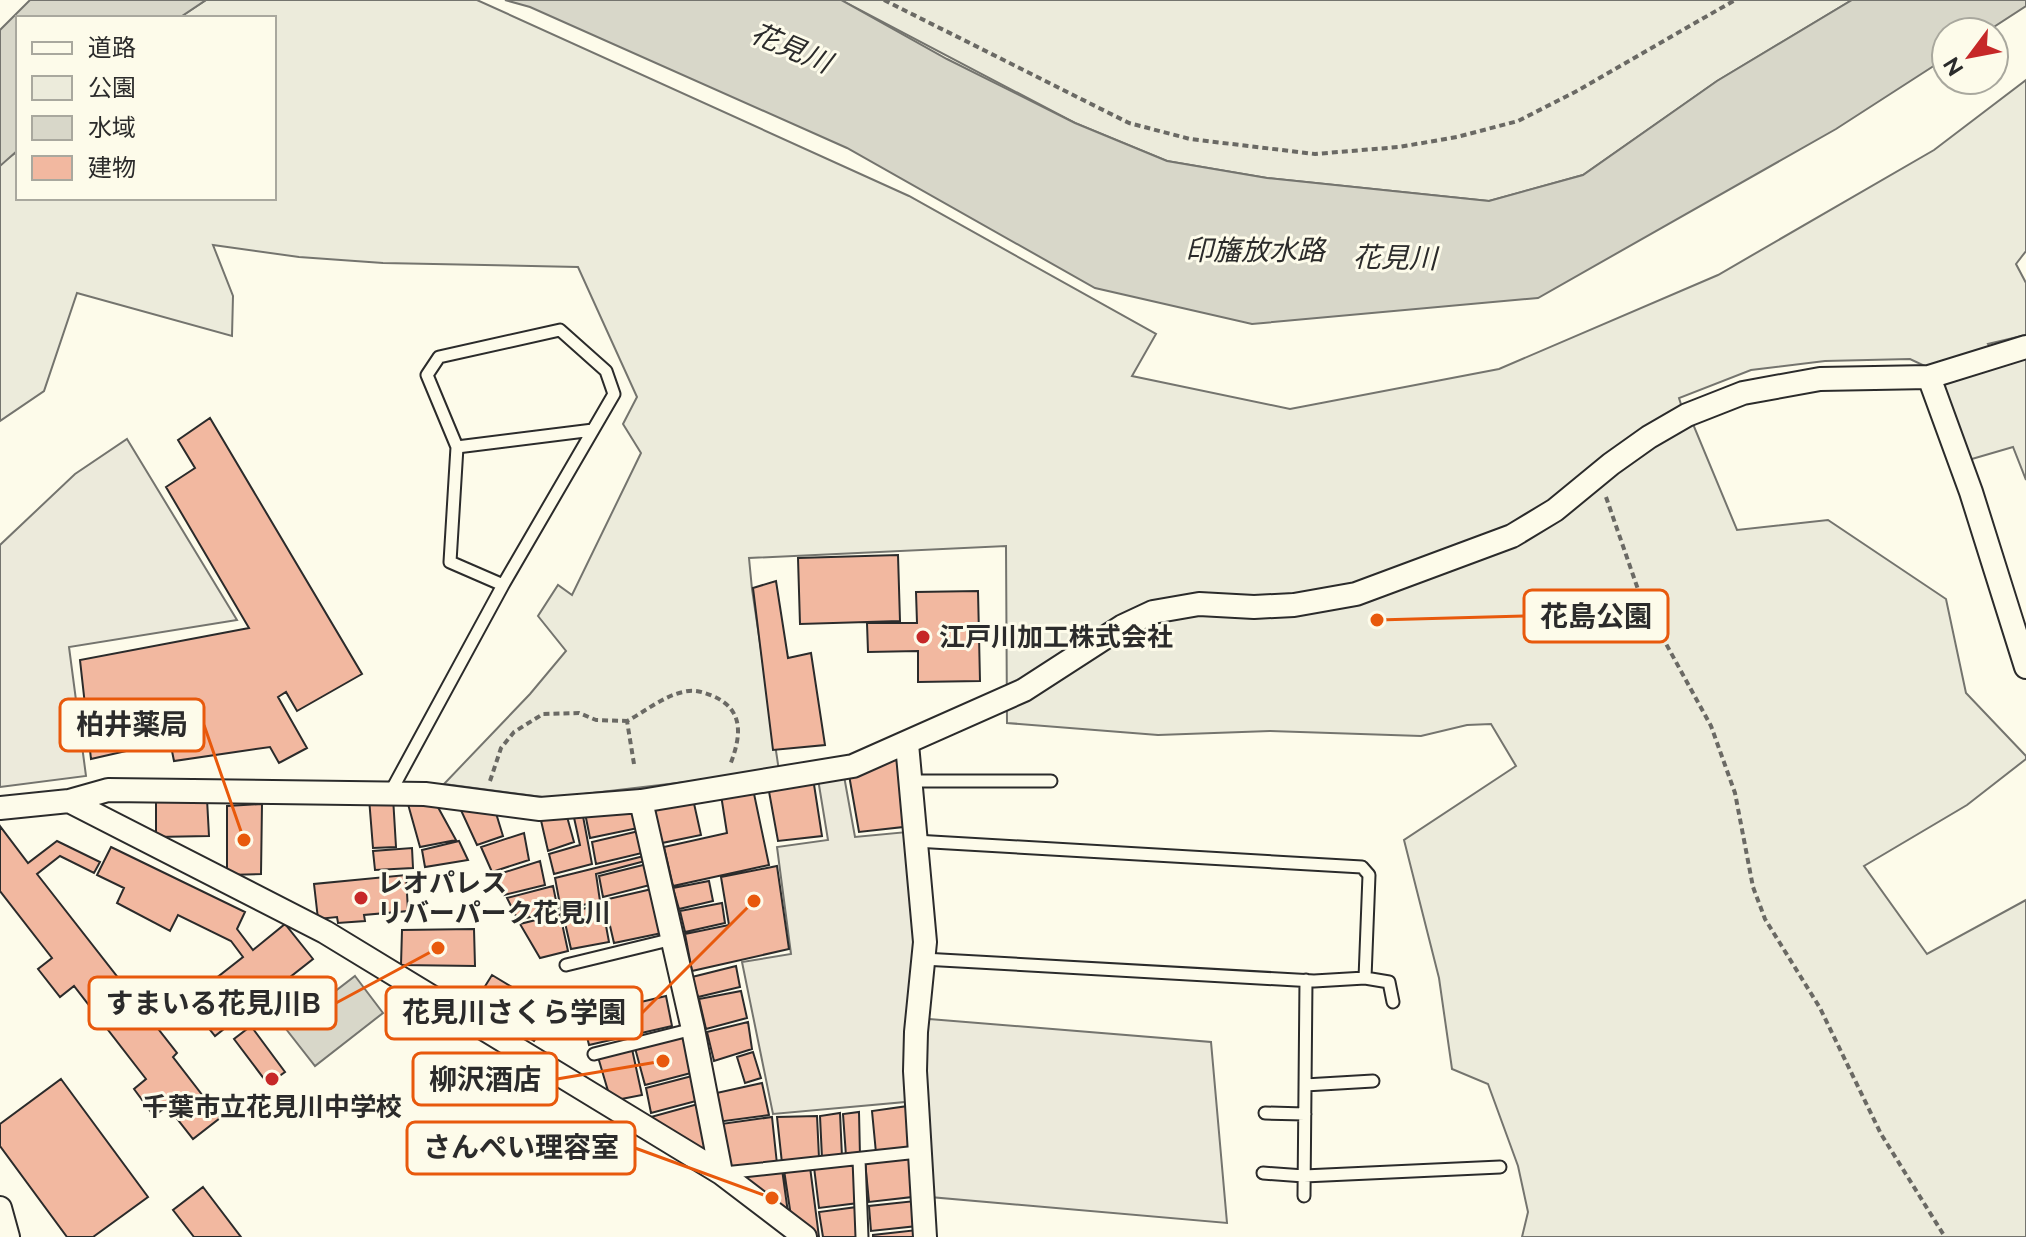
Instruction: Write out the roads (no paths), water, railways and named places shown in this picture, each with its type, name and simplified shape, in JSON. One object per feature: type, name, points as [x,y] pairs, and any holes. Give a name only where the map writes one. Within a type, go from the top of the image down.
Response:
[{"type":"street","points":[[0,808],[69,801],[108,790],[390,793],[540,809],[641,801],[853,766],[1024,690],[1123,626],[1153,612],[1199,604],[1254,607],[1294,605],[1356,594],[1512,536],[1555,510],[1649,437],[1687,415],[1743,393],[1820,379],[1929,377],[2026,347]]},
{"type":"street","points":[[1929,377],[1971,492],[2026,667]]},
{"type":"street","points":[[907,744],[925,942],[916,1032],[918,1152],[925,1237]]},
{"type":"street","points":[[69,801],[325,932],[721,1173],[805,1237]]},
{"type":"street","points":[[641,801],[693,1029],[721,1173]]},
{"type":"street","points":[[0,1208],[8,1237]]},
{"type":"lane","points":[[390,793],[503,585],[614,394],[606,371],[560,330],[439,357],[427,375],[457,447],[450,562],[503,585]]},
{"type":"lane","points":[[457,447],[593,430]]},
{"type":"lane","points":[[910,781],[1051,781]]},
{"type":"lane","points":[[915,841],[1362,867],[1369,875],[1365,978]]},
{"type":"lane","points":[[566,965],[673,939]]},
{"type":"lane","points":[[923,959],[1306,980],[1365,978],[1389,982],[1393,1002]]},
{"type":"lane","points":[[1304,1196],[1306,980]]},
{"type":"lane","points":[[594,1054],[693,1029]]},
{"type":"lane","points":[[1305,1085],[1373,1081]]},
{"type":"lane","points":[[1265,1113],[1305,1114]]},
{"type":"lane","points":[[721,1173],[918,1152]]},
{"type":"lane","points":[[859,1159],[862,1237]]},
{"type":"lane","points":[[1263,1173],[1304,1176],[1500,1167]]},
{"type":"water","points":[[30,0],[206,0],[182,16],[16,16],[16,152],[0,166],[0,30]]},
{"type":"water","name":"印旛放水路","points":[[505,0],[841,0],[947,59],[1075,123],[1167,161],[1267,178],[1489,201],[1583,175],[1717,81],[1852,0],[2026,0],[2026,6],[2010,16],[1930,16],[1930,68],[1836,129],[1538,298],[1252,324],[1095,288],[847,148],[530,7]]},
{"type":"water","points":[[355,976],[383,1013],[315,1066],[286,1029]]},
{"type":"place","name":"花島公園","points":[[1377,620]]},
{"type":"place","name":"江戸川加工株式会社","points":[[923,637]]},
{"type":"place","name":"柏井薬局","points":[[244,840]]},
{"type":"place","name":"レオパレス リバーパーク花見川","points":[[361,898]]},
{"type":"place","name":"花見川さくら学園","points":[[754,901]]},
{"type":"place","name":"すまいる花見川B","points":[[438,948]]},
{"type":"place","name":"柳沢酒店","points":[[663,1061]]},
{"type":"place","name":"千葉市立花見川中学校","points":[[272,1079]]},
{"type":"place","name":"さんぺい理容室","points":[[772,1198]]},
{"type":"water label","name":"花見川","points":[[791,48]]},
{"type":"water label","name":"花見川","points":[[1395,258]]}]
